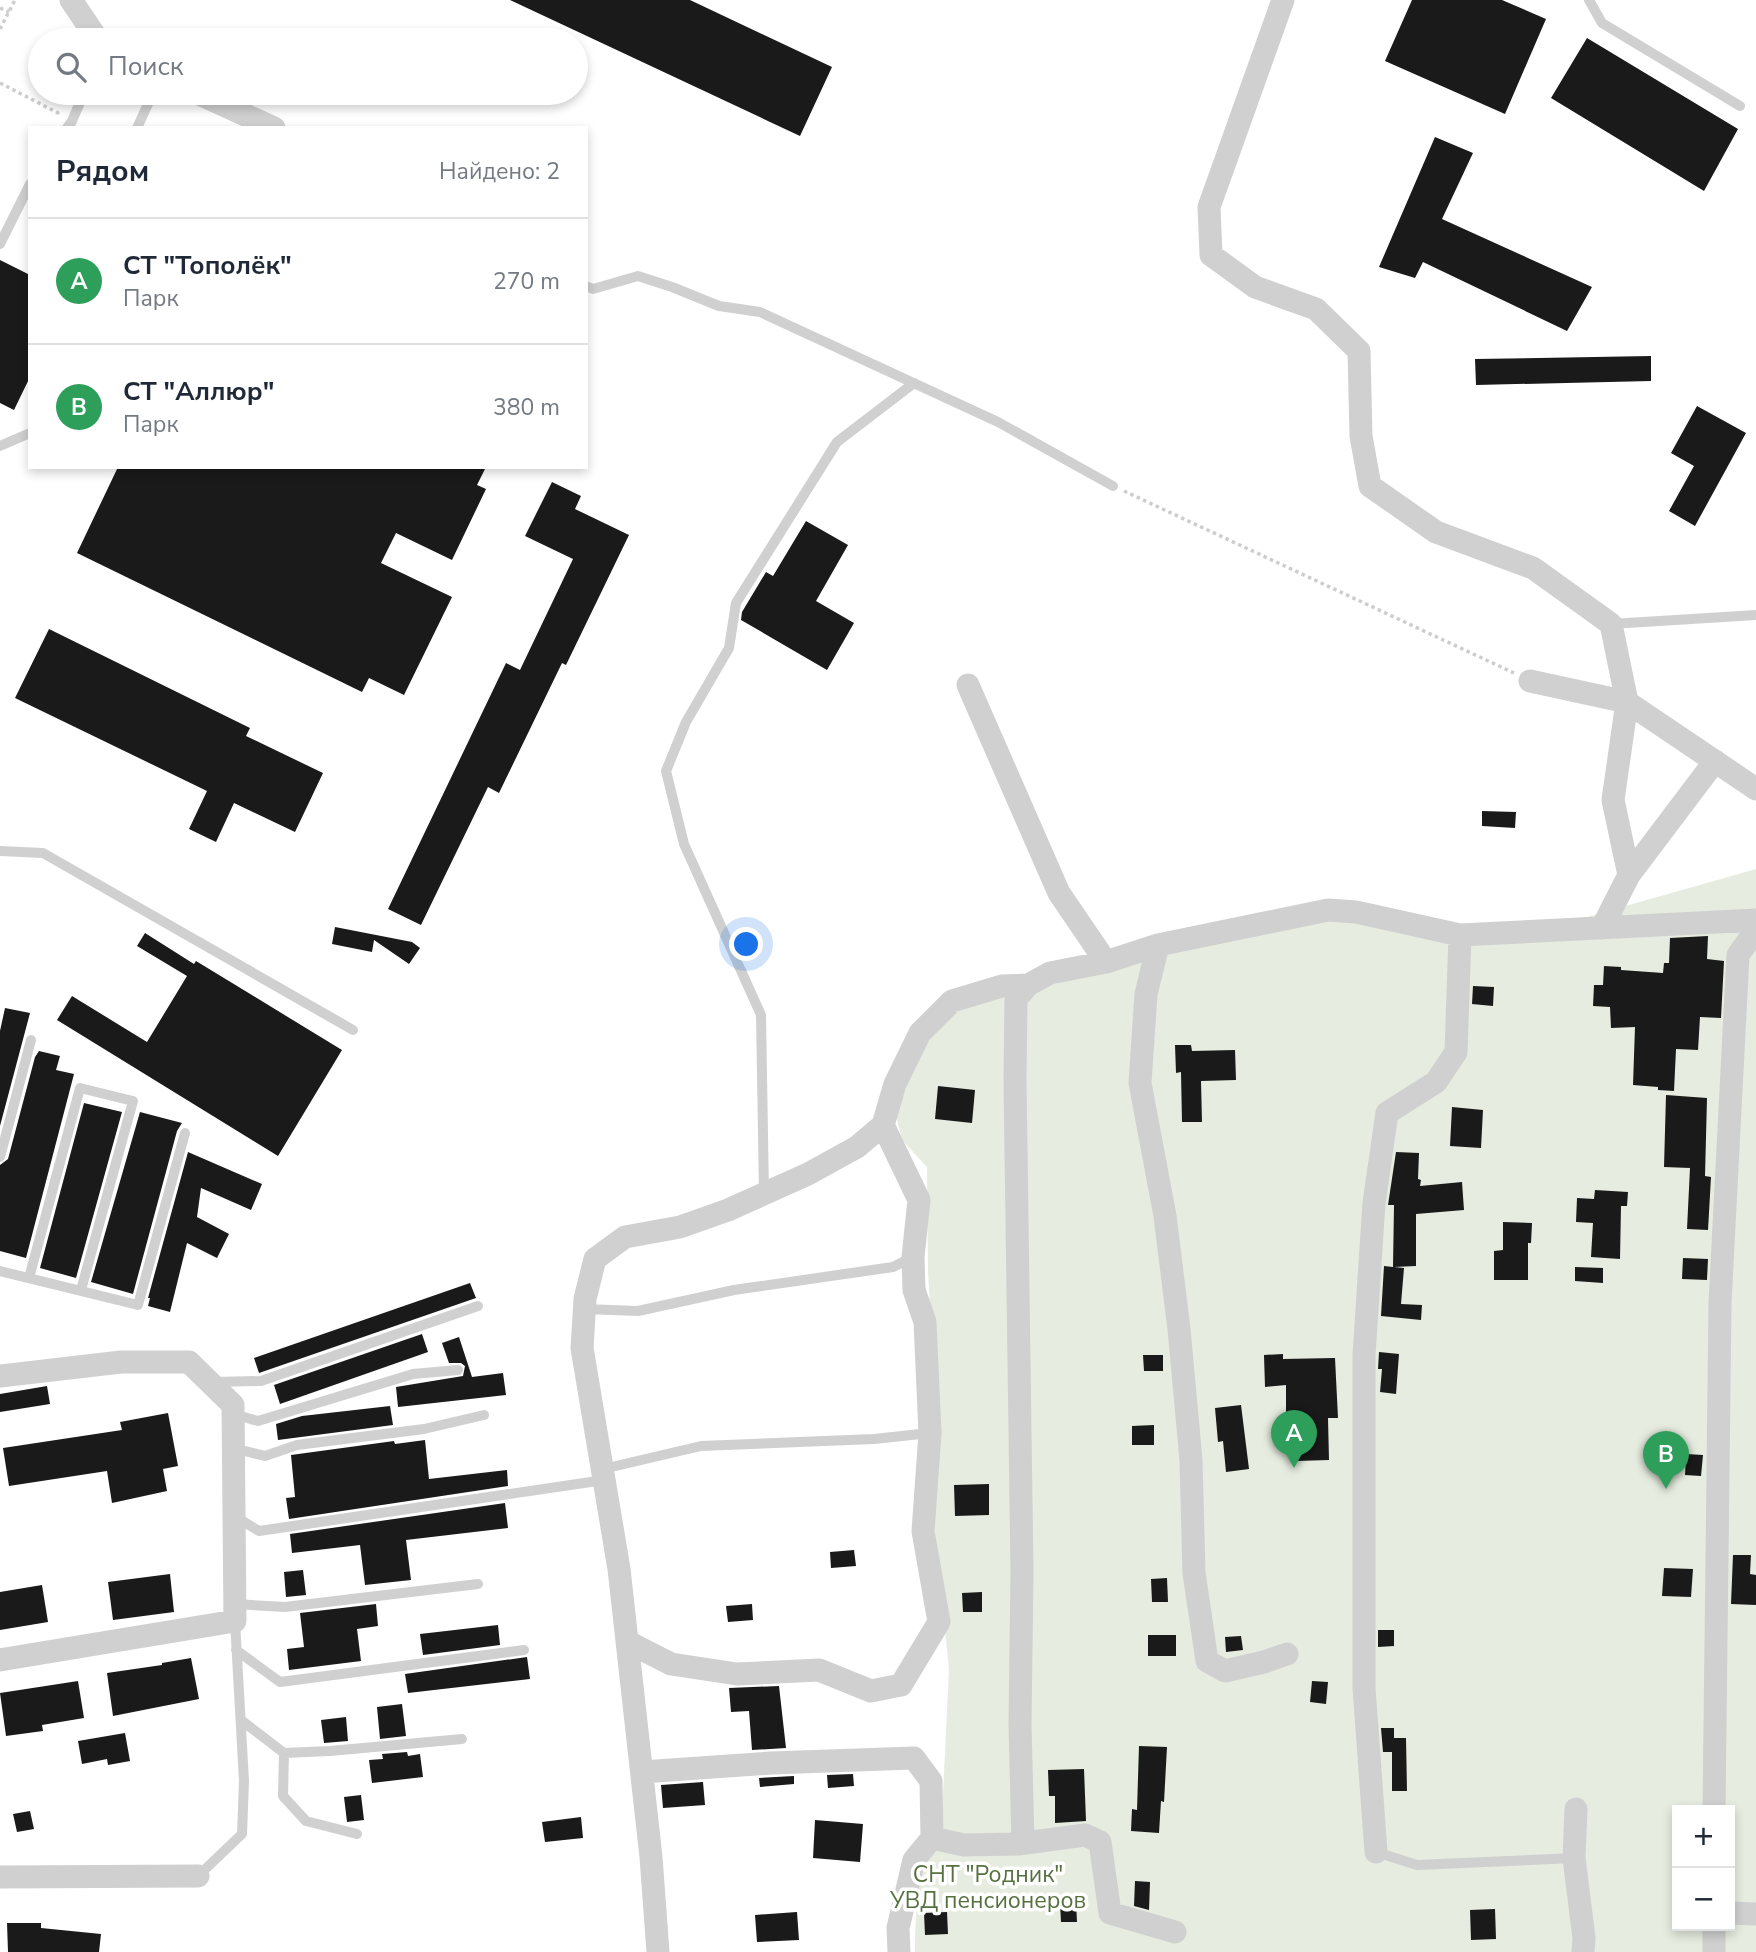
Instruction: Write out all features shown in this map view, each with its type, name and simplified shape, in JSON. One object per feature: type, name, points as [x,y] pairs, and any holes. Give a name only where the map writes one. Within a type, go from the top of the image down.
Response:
[{"type":"street","points":[[71,0],[90,28]]},
{"type":"street","points":[[1283,0],[1209,207],[1211,255],[1255,287],[1316,309],[1359,351],[1361,436],[1370,486],[1436,532],[1533,568],[1611,624],[1627,702],[1613,800],[1629,875]]},
{"type":"street","points":[[223,105],[270,126]]},
{"type":"street","points":[[1530,681],[1627,702],[1756,789]]},
{"type":"street","points":[[968,685],[1059,892],[1106,962]]},
{"type":"street","points":[[1602,928],[1629,875],[1715,761]]},
{"type":"street","points":[[1023,1843],[1020,1724],[1023,1572],[1016,999],[1028,985],[1050,973],[1106,962],[1158,945],[1328,910],[1356,912],[1460,935],[1756,920]]},
{"type":"street","points":[[1714,1805],[1722,1262],[1738,955],[1756,930]]},
{"type":"street","points":[[1376,1852],[1364,1688],[1363,1511],[1364,1355],[1374,1203],[1387,1113],[1436,1082],[1456,1052],[1460,935]]},
{"type":"street","points":[[1158,945],[1146,994],[1140,1083],[1165,1216],[1180,1329],[1191,1460],[1194,1573],[1208,1661],[1225,1671],[1287,1654]]},
{"type":"street","points":[[658,1952],[653,1871],[619,1569],[582,1348],[584,1309],[595,1259],[625,1237],[680,1227],[729,1210],[857,1147],[883,1125],[895,1084],[920,1033],[952,1001],[1002,986],[1028,985]]},
{"type":"street","points":[[628,1642],[671,1664],[737,1674],[820,1670],[871,1691],[901,1685],[939,1622],[923,1531],[930,1433],[925,1322],[914,1290],[913,1257],[919,1200],[883,1125]]},
{"type":"street","points":[[0,1376],[121,1362],[189,1362],[233,1405],[235,1613],[0,1660]]},
{"type":"street","points":[[642,1772],[771,1763],[914,1758],[931,1781],[932,1838],[914,1860],[898,1928],[899,1952]]},
{"type":"street","points":[[1576,1809],[1574,1858],[1584,1938],[1583,1952]]},
{"type":"street","points":[[932,1838],[964,1845],[1023,1843],[1085,1835],[1100,1842],[1110,1913],[1175,1932]]},
{"type":"street","points":[[0,1877],[198,1876]]},
{"type":"street","points":[[1735,1913],[1756,1914]]},
{"type":"street","points":[[1714,1931],[1714,1952]]},
{"type":"lane","points":[[1589,0],[1602,23],[1740,106]]},
{"type":"lane","points":[[70,124],[79,105]]},
{"type":"lane","points":[[137,126],[147,105]]},
{"type":"lane","points":[[0,244],[28,188]]},
{"type":"lane","points":[[588,287],[593,289],[638,276],[719,306],[760,313],[998,422],[1113,486]]},
{"type":"lane","points":[[764,1194],[761,1015],[684,844],[666,771],[686,722],[729,648],[736,603],[837,442],[914,383]]},
{"type":"lane","points":[[0,446],[28,434]]},
{"type":"lane","points":[[1611,624],[1756,615]]},
{"type":"lane","points":[[0,851],[43,853],[353,1030]]},
{"type":"lane","points":[[0,1157],[31,1040]]},
{"type":"lane","points":[[29,1278],[80,1088],[93,1091],[133,1101],[81,1290]]},
{"type":"lane","points":[[0,1271],[138,1305],[185,1133]]},
{"type":"lane","points":[[584,1309],[638,1311],[734,1290],[893,1267],[913,1257]]},
{"type":"lane","points":[[210,1382],[261,1381],[478,1306]]},
{"type":"lane","points":[[233,1415],[258,1421],[413,1374],[458,1370]]},
{"type":"lane","points":[[233,1448],[265,1456],[297,1445],[424,1429],[484,1415]]},
{"type":"lane","points":[[234,1516],[259,1531],[603,1474],[701,1446],[874,1439],[930,1433]]},
{"type":"lane","points":[[198,1876],[242,1834],[244,1781],[235,1613],[478,1584]]},
{"type":"lane","points":[[236,1650],[280,1682],[524,1650]]},
{"type":"lane","points":[[241,1720],[284,1753],[462,1739]]},
{"type":"lane","points":[[284,1753],[283,1796],[306,1821],[357,1834]]},
{"type":"lane","points":[[1376,1852],[1417,1865],[1574,1858]]},
{"type":"path","points":[[0,29],[15,0]]},
{"type":"path","points":[[0,8],[9,12]]},
{"type":"path","points":[[0,83],[28,99]]},
{"type":"path","points":[[38,105],[70,124]]},
{"type":"path","points":[[1113,486],[1530,681]]},
{"type":"green space","name":"СНТ \"Родник\" УВД пенсионеров","points":[[1756,869],[1756,1952],[915,1952],[917,1906],[922,1878],[932,1851],[941,1837],[949,1669],[934,1525],[936,1425],[928,1269],[927,1167],[902,1140],[896,1115],[920,1050],[955,1012],[1007,992],[1161,952],[1349,915],[1443,941],[1587,917]]},
{"type":"building","points":[[510,0],[690,0],[832,67],[800,136],[588,37],[588,28],[570,28]]},
{"type":"building","points":[[1412,0],[1502,0],[1546,19],[1505,114],[1385,61]]},
{"type":"building","points":[[1587,38],[1738,129],[1704,191],[1551,98]]},
{"type":"building","points":[[1435,137],[1473,153],[1442,219],[1592,287],[1567,331],[1423,262],[1415,278],[1379,267]]},
{"type":"building","points":[[0,260],[28,274],[28,381],[14,410],[0,403]]},
{"type":"building","points":[[1651,356],[1651,381],[1476,385],[1475,359]]},
{"type":"building","points":[[1697,406],[1746,433],[1695,526],[1669,511],[1694,466],[1671,453]]},
{"type":"building","points":[[117,469],[485,469],[477,485],[486,489],[452,560],[396,533],[381,563],[452,597],[404,695],[369,678],[362,692],[77,553]]},
{"type":"building","points":[[552,482],[581,496],[575,509],[629,535],[566,665],[562,663],[499,793],[488,787],[421,925],[388,909],[506,663],[520,670],[573,559],[525,536]]},
{"type":"building","points":[[806,521],[848,545],[816,601],[854,623],[827,670],[741,620],[742,612],[766,572],[773,576]]},
{"type":"building","points":[[49,629],[250,728],[246,736],[323,773],[295,832],[234,803],[216,842],[189,829],[207,791],[15,698]]},
{"type":"building","points":[[1482,811],[1516,812],[1515,828],[1482,826]]},
{"type":"building","points":[[335,927],[412,942],[420,948],[409,964],[374,940],[372,952],[332,944]]},
{"type":"building","points":[[145,933],[342,1050],[278,1156],[57,1020],[72,996],[147,1042],[187,976],[137,946]]},
{"type":"building","points":[[1708,936],[1707,959],[1724,961],[1721,1018],[1700,1017],[1698,1050],[1676,1049],[1674,1091],[1633,1085],[1635,1027],[1611,1028],[1610,1007],[1593,1006],[1594,985],[1603,985],[1604,966],[1663,973],[1664,963],[1669,963],[1670,938]]},
{"type":"building","points":[[1473,986],[1494,987],[1493,1006],[1472,1004]]},
{"type":"building","points":[[5,1008],[30,1013],[0,1126],[0,1031]]},
{"type":"building","points":[[1175,1045],[1191,1045],[1192,1051],[1235,1050],[1236,1080],[1201,1081],[1202,1122],[1182,1122],[1181,1072],[1176,1073]]},
{"type":"building","points":[[39,1051],[60,1056],[56,1070],[74,1074],[26,1258],[0,1251],[0,1165],[8,1159],[35,1057]]},
{"type":"building","points":[[938,1086],[975,1090],[972,1123],[935,1119]]},
{"type":"building","points":[[1666,1095],[1707,1098],[1705,1176],[1711,1177],[1708,1230],[1687,1229],[1690,1168],[1664,1167]]},
{"type":"building","points":[[84,1103],[122,1112],[76,1278],[40,1268]]},
{"type":"building","points":[[1452,1107],[1483,1110],[1481,1148],[1450,1146]]},
{"type":"building","points":[[140,1112],[182,1123],[177,1131],[133,1294],[91,1282]]},
{"type":"building","points":[[188,1152],[262,1184],[251,1210],[201,1188],[197,1217],[229,1234],[217,1258],[187,1243],[170,1312],[148,1306],[148,1298]]},
{"type":"building","points":[[1396,1152],[1419,1153],[1420,1186],[1462,1182],[1464,1210],[1416,1214],[1416,1266],[1394,1267],[1404,1268],[1401,1304],[1422,1305],[1421,1320],[1381,1316],[1384,1266],[1393,1267],[1394,1205],[1388,1205]]},
{"type":"building","points":[[1595,1190],[1628,1192],[1627,1206],[1621,1206],[1620,1259],[1591,1257],[1593,1223],[1576,1222],[1577,1198],[1594,1199]]},
{"type":"building","points":[[1503,1222],[1532,1223],[1531,1243],[1528,1243],[1528,1280],[1494,1280],[1494,1251],[1503,1250]]},
{"type":"building","points":[[1683,1258],[1708,1259],[1707,1280],[1682,1279]]},
{"type":"building","points":[[1575,1267],[1603,1268],[1603,1283],[1575,1281]]},
{"type":"building","points":[[470,1283],[476,1298],[259,1373],[254,1358]]},
{"type":"building","points":[[422,1334],[428,1352],[280,1404],[274,1385]]},
{"type":"building","points":[[459,1337],[472,1377],[503,1373],[506,1395],[398,1407],[396,1387],[463,1376],[465,1366],[461,1363],[449,1363],[442,1343]]},
{"type":"building","points":[[1379,1352],[1399,1354],[1396,1394],[1380,1392],[1382,1369],[1378,1369]]},
{"type":"building","points":[[1283,1354],[1283,1359],[1335,1358],[1338,1418],[1328,1418],[1329,1460],[1296,1461],[1295,1412],[1286,1412],[1286,1385],[1265,1387],[1264,1355]]},
{"type":"building","points":[[1143,1355],[1163,1355],[1163,1371],[1144,1371]]},
{"type":"building","points":[[47,1386],[50,1404],[0,1412],[0,1394]]},
{"type":"building","points":[[1241,1405],[1249,1469],[1226,1472],[1223,1441],[1218,1442],[1215,1408]]},
{"type":"building","points":[[390,1406],[393,1425],[278,1440],[276,1424],[302,1416]]},
{"type":"building","points":[[168,1413],[178,1466],[163,1469],[167,1491],[112,1503],[107,1471],[9,1486],[3,1448],[122,1430],[120,1422]]},
{"type":"building","points":[[1154,1425],[1154,1445],[1132,1445],[1132,1426]]},
{"type":"building","points":[[425,1440],[429,1479],[507,1470],[508,1486],[289,1519],[286,1498],[295,1497],[291,1455],[394,1441],[395,1444]]},
{"type":"building","points":[[1686,1454],[1703,1455],[1701,1476],[1685,1475]]},
{"type":"building","points":[[989,1484],[989,1515],[955,1516],[954,1485]]},
{"type":"building","points":[[505,1503],[508,1528],[406,1540],[411,1580],[365,1585],[360,1545],[292,1553],[290,1534]]},
{"type":"building","points":[[854,1550],[856,1566],[831,1568],[830,1552]]},
{"type":"building","points":[[1733,1555],[1751,1555],[1750,1574],[1756,1575],[1756,1605],[1731,1604]]},
{"type":"building","points":[[1664,1568],[1693,1569],[1691,1597],[1662,1596]]},
{"type":"building","points":[[303,1570],[306,1595],[286,1597],[284,1572]]},
{"type":"building","points":[[170,1574],[174,1612],[113,1620],[108,1582]]},
{"type":"building","points":[[1167,1578],[1168,1602],[1152,1602],[1151,1579]]},
{"type":"building","points":[[42,1585],[48,1622],[0,1630],[0,1592]]},
{"type":"building","points":[[982,1592],[982,1612],[963,1612],[962,1593]]},
{"type":"building","points":[[376,1604],[378,1626],[357,1629],[361,1661],[289,1670],[287,1649],[304,1647],[300,1613]]},
{"type":"building","points":[[752,1604],[753,1620],[728,1622],[726,1606]]},
{"type":"building","points":[[498,1625],[500,1645],[423,1655],[420,1634]]},
{"type":"building","points":[[1378,1630],[1394,1630],[1394,1646],[1378,1647]]},
{"type":"building","points":[[1148,1635],[1176,1635],[1176,1656],[1148,1656]]},
{"type":"building","points":[[1241,1636],[1243,1650],[1226,1652],[1225,1637]]},
{"type":"building","points":[[527,1657],[530,1679],[408,1693],[405,1674]]},
{"type":"building","points":[[191,1658],[199,1699],[113,1716],[107,1673]]},
{"type":"building","points":[[78,1681],[84,1718],[42,1725],[43,1731],[6,1736],[0,1693]]},
{"type":"building","points":[[1312,1681],[1328,1682],[1326,1704],[1310,1702]]},
{"type":"building","points":[[779,1686],[786,1748],[752,1750],[749,1711],[731,1712],[729,1688]]},
{"type":"building","points":[[402,1704],[406,1736],[380,1739],[377,1707]]},
{"type":"building","points":[[346,1717],[348,1741],[324,1743],[321,1720]]},
{"type":"building","points":[[1381,1728],[1394,1728],[1394,1738],[1406,1738],[1407,1791],[1392,1791],[1392,1752],[1383,1752]]},
{"type":"building","points":[[125,1733],[130,1761],[108,1765],[107,1759],[82,1764],[78,1741]]},
{"type":"building","points":[[1139,1746],[1167,1747],[1164,1802],[1161,1801],[1159,1833],[1131,1831],[1132,1809],[1137,1810]]},
{"type":"building","points":[[407,1752],[408,1756],[420,1754],[423,1777],[372,1783],[369,1760],[383,1759],[382,1754]]},
{"type":"building","points":[[1084,1769],[1086,1821],[1055,1823],[1055,1796],[1049,1796],[1048,1770]]},
{"type":"building","points":[[853,1774],[854,1786],[828,1788],[827,1775]]},
{"type":"building","points":[[794,1776],[794,1784],[760,1787],[759,1778]]},
{"type":"building","points":[[703,1782],[705,1805],[663,1808],[661,1785]]},
{"type":"building","points":[[361,1795],[364,1820],[347,1822],[344,1797]]},
{"type":"building","points":[[30,1811],[34,1829],[17,1832],[13,1814]]},
{"type":"building","points":[[581,1817],[583,1838],[545,1842],[542,1822]]},
{"type":"building","points":[[815,1820],[863,1824],[860,1862],[813,1858]]},
{"type":"building","points":[[1135,1881],[1150,1882],[1149,1910],[1134,1906]]},
{"type":"building","points":[[1076,1902],[1077,1922],[1061,1922],[1060,1903]]},
{"type":"building","points":[[1495,1909],[1496,1939],[1471,1940],[1470,1910]]},
{"type":"building","points":[[797,1912],[799,1940],[757,1942],[755,1915]]},
{"type":"building","points":[[947,1912],[948,1934],[925,1935],[924,1913]]},
{"type":"building","points":[[7,1923],[41,1923],[41,1928],[101,1934],[99,1952],[8,1952]]},
{"type":"place","name":"СТ \"Тополёк\"","points":[[1294,1468]]},
{"type":"place","name":"СТ \"Аллюр\"","points":[[1666,1489]]}]
